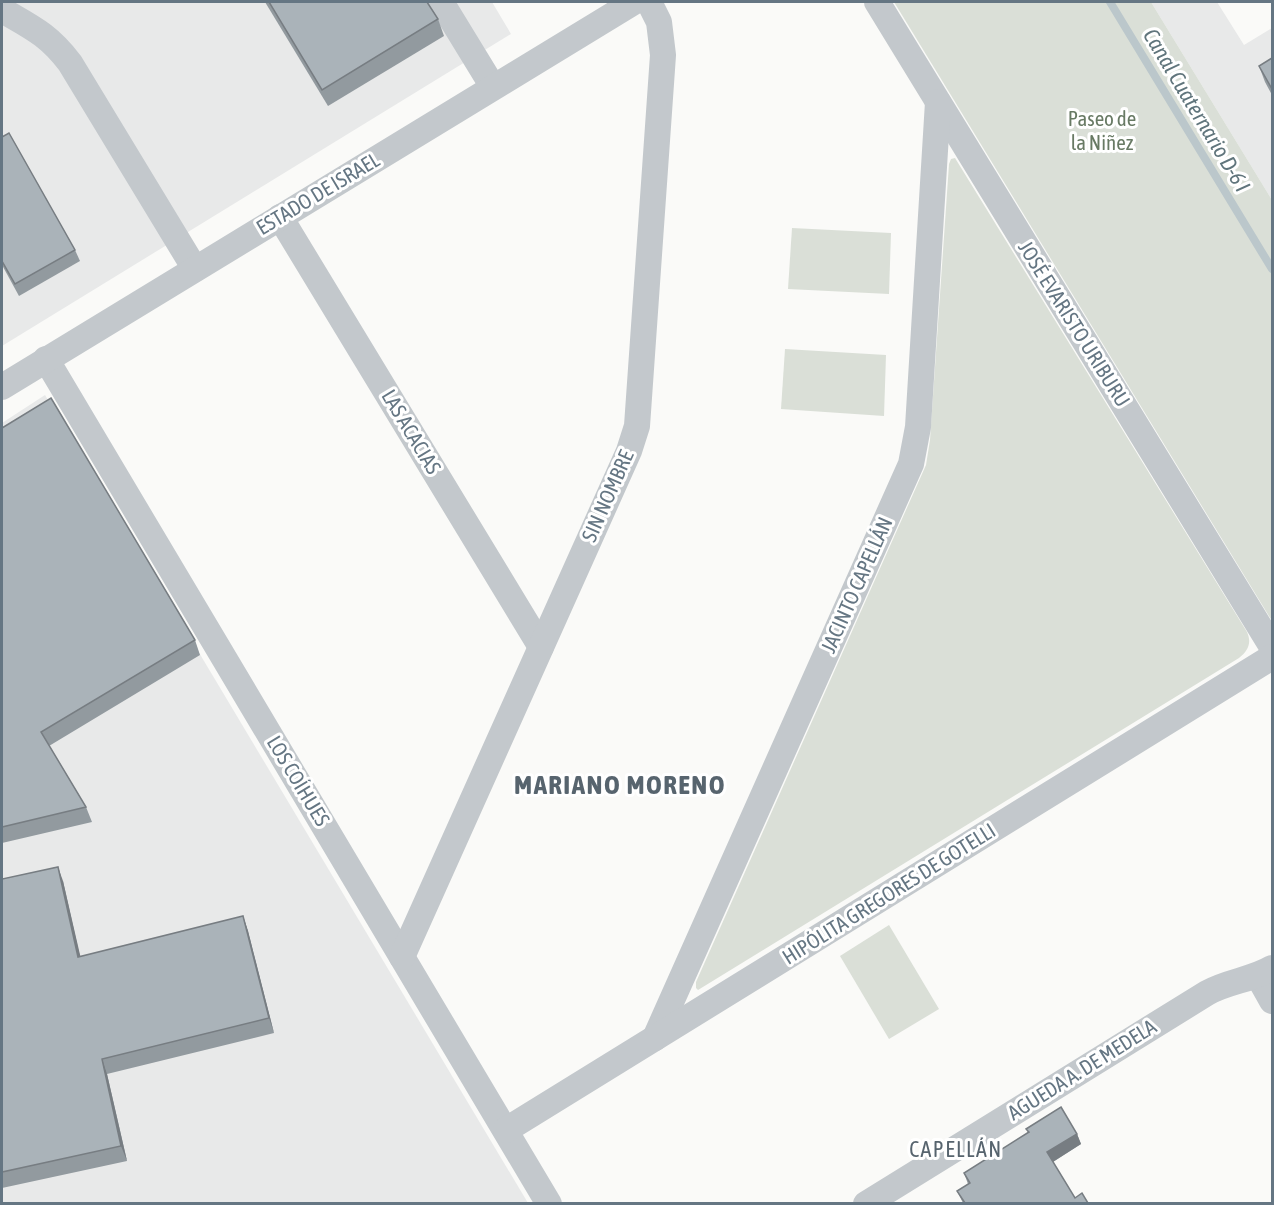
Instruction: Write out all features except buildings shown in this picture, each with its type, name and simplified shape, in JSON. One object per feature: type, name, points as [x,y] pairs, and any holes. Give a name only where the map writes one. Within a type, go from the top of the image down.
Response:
[{"type":"street","points":[[441,2],[493,87]]},
{"type":"street","name":"ESTADO DE ISRAEL","points":[[2,387],[634,2]]},
{"type":"street","name":"SIN NOMBRE","points":[[402,957],[629,450],[639,414],[663,55],[659,22],[649,2]]},
{"type":"street","name":"JOSÉ EVARISTO URIBURU","points":[[876,2],[1272,647]]},
{"type":"street","points":[[2,10],[41,32],[70,63],[195,269]]},
{"type":"street","name":"JACINTO CAPELLÁN","points":[[655,1038],[911,464],[918,427],[938,102]]},
{"type":"street","name":"LAS ACACIAS","points":[[280,217],[541,647]]},
{"type":"street","name":"LOS COÍHUES","points":[[46,359],[549,1203]]},
{"type":"street","name":"HIPÓLITA GREGORES DE GOTELLI","points":[[506,1130],[1272,657]]},
{"type":"street","points":[[1265,972],[1272,1001]]},
{"type":"street","name":"AGUEDA A. DE MEDELA","points":[[866,1203],[1207,993],[1222,985],[1265,972]]},
{"type":"shaded area","points":[[2,2],[492,2],[511,34],[2,346]]},
{"type":"shaded area","points":[[1151,2],[1217,2],[1244,45],[1272,28],[1272,200]]},
{"type":"shaded area","points":[[45,395],[528,1203],[2,1204],[2,423]]},
{"type":"green space","name":"Paseo de la Niñez","points":[[894,2],[1151,2],[1272,200],[1272,621]]},
{"type":"green space","points":[[955,158],[1247,632],[1248,646],[1239,658],[698,990],[696,982],[926,465],[930,440],[949,164],[951,159]]},
{"type":"green space","points":[[792,228],[891,233],[889,294],[788,289]]},
{"type":"green space","points":[[785,349],[886,355],[884,416],[781,409]]},
{"type":"green space","points":[[889,925],[939,1009],[889,1039],[840,956]]},
{"type":"waterway","name":"Canal Cuaternario D-6 I","points":[[1110,2],[1272,269]]},
{"type":"district","name":"MARIANO MORENO","points":[[620,785]]},
{"type":"district","name":"CAPELLÁN","points":[[956,1149]]}]
